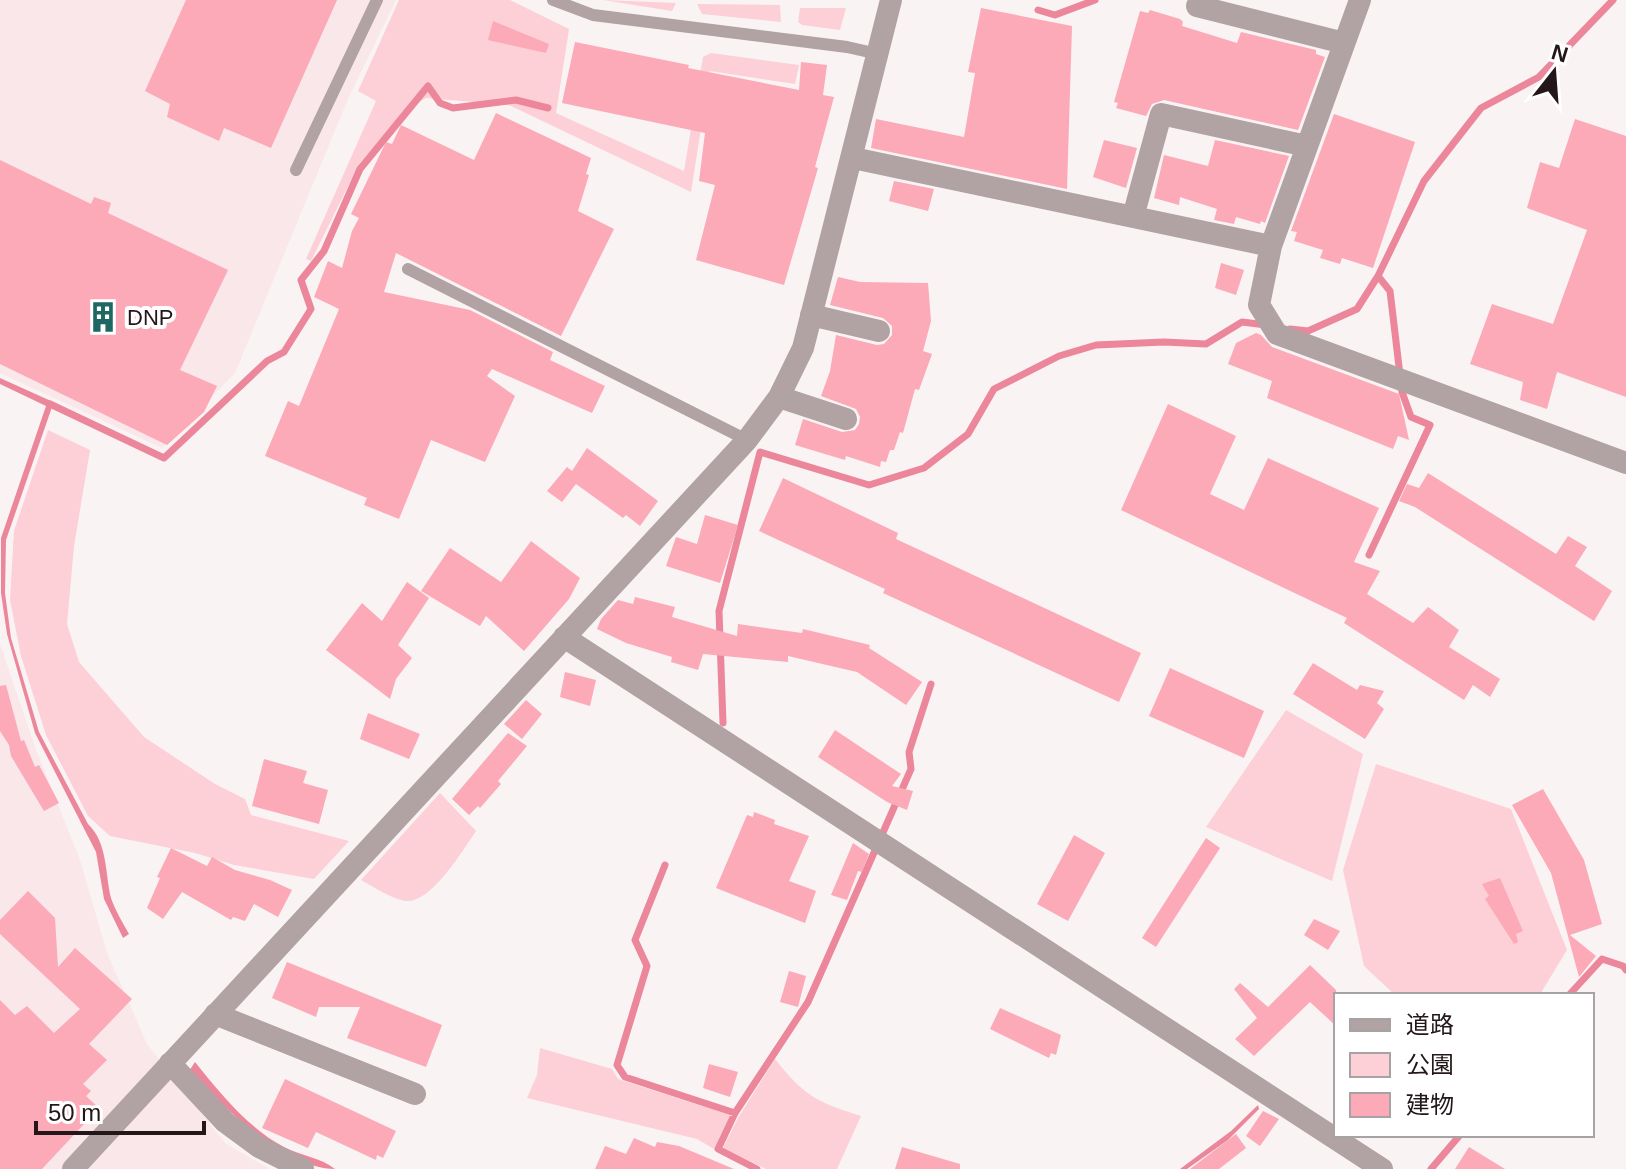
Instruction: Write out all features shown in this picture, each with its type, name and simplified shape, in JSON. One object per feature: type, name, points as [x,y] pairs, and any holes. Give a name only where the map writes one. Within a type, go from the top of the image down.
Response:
[{"type":"street","points":[[73,1169],[747,440],[779,397],[803,348],[891,0]]},
{"type":"street","points":[[1360,0],[1271,246],[1259,305],[1277,334],[1626,463]]},
{"type":"street","points":[[1197,6],[1344,43]]},
{"type":"street","points":[[1133,217],[1161,114],[1307,146]]},
{"type":"street","points":[[853,158],[1271,246]]},
{"type":"street","points":[[811,315],[879,331]]},
{"type":"street","points":[[779,397],[846,419]]},
{"type":"street","points":[[564,637],[1382,1169]]},
{"type":"street","points":[[215,1014],[415,1094]]},
{"type":"street","points":[[170,1063],[225,1122],[259,1147],[303,1169]]},
{"type":"lane","points":[[296,170],[377,0]]},
{"type":"lane","points":[[553,0],[593,15],[847,47],[878,54]]},
{"type":"lane","points":[[408,269],[747,440]]},
{"type":"shaded area","points":[[0,0],[396,0],[348,99],[235,373],[162,448],[0,373]]},
{"type":"shaded area","points":[[0,378],[51,401],[52,407],[6,540],[5,593],[11,638],[39,732],[99,840],[111,898],[129,934],[123,938],[104,899],[96,852],[35,733],[7,634],[1,593],[1,538],[46,406],[0,384]]},
{"type":"shaded area","points":[[0,644],[35,747],[80,860],[107,953],[147,1044],[226,1144],[270,1169],[0,1169]]},
{"type":"shaded area","points":[[195,1062],[225,1098],[258,1130],[284,1147],[335,1169],[303,1162],[254,1132],[189,1071]]},
{"type":"shaded area","points":[[1258,1105],[1259,1109],[1228,1140],[1187,1169],[1180,1169],[1231,1131]]},
{"type":"green space","points":[[399,0],[510,0],[569,29],[556,113],[684,171],[703,57],[711,53],[799,65],[795,84],[710,71],[691,192],[509,105],[426,98],[406,109],[359,164],[311,261],[306,259],[376,101],[358,91]]},
{"type":"green space","points":[[603,0],[676,3],[672,11]]},
{"type":"green space","points":[[697,4],[780,5],[781,22],[702,14]]},
{"type":"green space","points":[[800,8],[846,8],[840,30],[802,25],[798,22]]},
{"type":"green space","points":[[48,430],[90,450],[74,546],[67,624],[79,662],[144,737],[215,784],[245,799],[251,815],[349,841],[314,879],[234,865],[195,853],[110,836],[88,816],[46,735],[21,656],[10,600],[14,531]]},
{"type":"green space","points":[[1286,710],[1363,754],[1332,881],[1206,827]]},
{"type":"green space","points":[[1376,764],[1511,809],[1567,950],[1542,993],[1393,993],[1364,966],[1343,870]]},
{"type":"green space","points":[[440,793],[476,831],[436,884],[417,899],[407,901],[390,896],[361,880]]},
{"type":"green space","points":[[540,1048],[612,1069],[618,1079],[730,1115],[714,1149],[697,1139],[527,1098],[537,1075]]},
{"type":"green space","points":[[775,1059],[794,1082],[812,1096],[861,1116],[837,1169],[766,1169],[723,1148]]},
{"type":"building","points":[[186,0],[337,0],[271,148],[224,128],[219,141],[167,117],[170,104],[145,91]]},
{"type":"building","points":[[981,8],[1072,26],[1067,189],[871,148],[876,119],[964,137],[975,73],[968,72]]},
{"type":"building","points":[[1150,10],[1180,19],[1182,26],[1237,43],[1241,32],[1316,50],[1316,54],[1325,57],[1298,130],[1164,100],[1152,104],[1146,116],[1116,108],[1118,103],[1114,102],[1140,11],[1148,13]]},
{"type":"building","points":[[493,21],[549,44],[546,53],[488,40]]},
{"type":"building","points":[[575,42],[799,90],[801,62],[827,65],[823,95],[834,97],[815,167],[818,168],[784,285],[696,260],[715,185],[699,181],[705,133],[562,103]]},
{"type":"building","points":[[496,113],[591,158],[578,211],[614,229],[561,336],[396,253],[384,292],[470,310],[553,352],[550,360],[605,386],[592,413],[492,369],[487,376],[515,396],[485,462],[431,440],[399,519],[364,505],[367,498],[265,456],[288,401],[299,406],[339,309],[314,297],[328,261],[342,268],[352,231],[359,218],[351,214],[386,142],[392,144],[401,125],[474,160]]},
{"type":"building","points":[[1334,114],[1415,142],[1373,268],[1342,258],[1340,264],[1320,258],[1323,250],[1294,241],[1297,232],[1291,231]]},
{"type":"building","points":[[1575,119],[1626,136],[1626,397],[1557,372],[1547,409],[1520,400],[1523,382],[1470,364],[1492,304],[1553,324],[1587,230],[1527,208],[1540,162],[1559,168]]},
{"type":"building","points":[[1104,140],[1137,148],[1126,188],[1093,177]]},
{"type":"building","points":[[1215,140],[1289,156],[1265,223],[1236,217],[1234,224],[1214,220],[1217,209],[1180,197],[1179,205],[1154,198],[1164,155],[1208,166]]},
{"type":"building","name":"DNP","points":[[0,160],[91,204],[94,197],[111,203],[108,213],[228,270],[180,370],[217,386],[204,412],[167,445],[0,364]]},
{"type":"building","points":[[894,181],[934,189],[928,211],[889,201]]},
{"type":"building","points":[[1221,263],[1244,270],[1236,295],[1215,288]]},
{"type":"building","points":[[838,277],[860,282],[928,283],[931,321],[923,351],[932,354],[919,390],[915,389],[903,433],[900,432],[894,450],[890,450],[886,462],[881,461],[880,467],[795,445],[803,419],[842,432],[855,430],[859,424],[856,409],[821,396],[830,371],[836,335],[877,345],[884,344],[892,335],[892,326],[883,318],[830,305]]},
{"type":"building","points":[[1256,333],[1272,347],[1399,394],[1409,440],[1398,436],[1393,449],[1267,398],[1272,381],[1228,364],[1236,343]]},
{"type":"building","points":[[1168,404],[1236,436],[1210,494],[1244,510],[1268,458],[1379,508],[1354,562],[1380,571],[1367,594],[1413,623],[1428,607],[1459,630],[1449,647],[1500,679],[1490,697],[1473,685],[1464,700],[1344,623],[1347,618],[1121,510]]},
{"type":"building","points":[[587,448],[658,501],[640,526],[626,515],[623,518],[576,484],[562,502],[547,491],[567,467],[572,471]]},
{"type":"building","points":[[1428,473],[1556,554],[1568,536],[1587,547],[1575,566],[1612,591],[1594,621],[1415,507],[1399,501],[1407,484],[1419,488]]},
{"type":"building","points":[[783,478],[898,533],[896,539],[1141,653],[1119,702],[883,593],[885,589],[759,531]]},
{"type":"building","points":[[705,515],[738,525],[720,583],[666,566],[676,537],[697,544]]},
{"type":"building","points":[[531,541],[580,578],[569,599],[524,651],[486,616],[480,626],[421,591],[450,548],[501,582]]},
{"type":"building","points":[[407,582],[429,598],[398,645],[412,658],[396,679],[390,699],[326,650],[362,603],[382,621]]},
{"type":"building","points":[[635,597],[675,607],[672,617],[737,636],[738,624],[802,633],[803,629],[870,645],[869,648],[922,682],[906,705],[857,672],[788,656],[788,662],[703,654],[698,670],[671,662],[672,657],[626,643],[597,629],[601,619],[618,600],[633,604]]},
{"type":"building","points":[[1313,663],[1357,690],[1360,685],[1384,691],[1377,703],[1384,709],[1365,739],[1293,694]]},
{"type":"building","points":[[1170,668],[1264,711],[1244,758],[1149,716]]},
{"type":"building","points":[[565,672],[596,680],[590,706],[560,697]]},
{"type":"building","points":[[6,685],[21,741],[24,740],[35,767],[39,765],[59,803],[44,811],[11,756],[9,745],[0,731],[0,686]]},
{"type":"building","points":[[526,700],[542,714],[522,739],[504,724]]},
{"type":"building","points":[[368,713],[420,734],[409,759],[360,739]]},
{"type":"building","points":[[835,730],[901,774],[892,786],[913,791],[907,810],[887,802],[818,757]]},
{"type":"building","points":[[508,733],[527,746],[498,781],[501,784],[480,808],[478,806],[469,815],[452,799]]},
{"type":"building","points":[[264,759],[307,771],[303,783],[328,790],[319,824],[252,806]]},
{"type":"building","points":[[1543,789],[1584,860],[1602,924],[1570,935],[1596,956],[1579,977],[1551,873],[1512,805]]},
{"type":"building","points":[[754,812],[775,820],[774,824],[809,836],[789,881],[816,891],[805,923],[716,888],[747,815],[753,817]]},
{"type":"building","points":[[1074,835],[1105,853],[1068,921],[1037,904]]},
{"type":"building","points":[[1206,838],[1220,848],[1156,947],[1142,938]]},
{"type":"building","points":[[853,843],[869,854],[862,872],[858,871],[847,900],[831,895]]},
{"type":"building","points":[[171,848],[207,866],[212,857],[235,870],[292,890],[278,917],[254,904],[245,921],[233,917],[231,920],[182,892],[163,919],[147,908]]},
{"type":"building","points":[[1500,878],[1523,931],[1516,934],[1518,942],[1514,944],[1485,899],[1489,896],[1482,884]]},
{"type":"building","points":[[28,891],[55,918],[58,967],[75,948],[132,999],[89,1044],[107,1060],[83,1084],[91,1091],[86,1096],[99,1108],[42,1169],[0,1169],[0,1000],[15,1015],[27,1006],[54,1033],[80,1009],[0,934],[0,920]]},
{"type":"building","points":[[1314,919],[1340,931],[1328,950],[1304,935]]},
{"type":"building","points":[[287,962],[442,1025],[426,1067],[347,1038],[360,1007],[319,1007],[316,1017],[272,998]]},
{"type":"building","points":[[1310,965],[1336,990],[1334,1024],[1310,1002],[1254,1056],[1235,1039],[1257,1018],[1234,989],[1240,983],[1268,1007]]},
{"type":"building","points":[[789,971],[806,976],[798,1007],[780,1002]]},
{"type":"building","points":[[1000,1008],[1061,1035],[1056,1055],[1051,1053],[1049,1058],[990,1029]]},
{"type":"building","points":[[709,1064],[738,1072],[730,1097],[703,1088]]},
{"type":"building","points":[[285,1079],[396,1131],[383,1158],[377,1155],[376,1160],[316,1132],[308,1148],[262,1128]]},
{"type":"building","points":[[1263,1111],[1279,1119],[1260,1146],[1246,1136]]},
{"type":"building","points":[[1236,1134],[1246,1148],[1219,1169],[1190,1169]]},
{"type":"building","points":[[634,1138],[655,1147],[657,1142],[679,1146],[734,1169],[595,1169],[605,1146],[626,1154]]},
{"type":"building","points":[[902,1147],[960,1164],[960,1169],[895,1169]]},
{"type":"building","points":[[1469,1147],[1505,1169],[1455,1169]]},
{"type":"waterway","points":[[1038,10],[1055,15],[1095,0]]},
{"type":"waterway","points":[[1290,329],[1308,331],[1357,309],[1378,276],[1424,181],[1481,108],[1539,77],[1613,0]]},
{"type":"waterway","points":[[50,404],[164,458],[267,361],[284,352],[311,309],[301,280],[324,251],[360,169],[428,86],[440,103],[453,108],[516,100],[548,108]]},
{"type":"waterway","points":[[1369,555],[1430,425],[1411,417],[1402,392],[1390,291],[1378,276]]},
{"type":"waterway","points":[[723,723],[719,611],[760,452],[869,485],[924,468],[968,434],[994,389],[1059,356],[1096,345],[1206,344],[1242,322],[1266,325]]},
{"type":"waterway","points":[[735,1113],[808,1002],[911,769],[909,752],[931,684]]},
{"type":"waterway","points":[[665,865],[635,940],[647,966],[617,1065],[625,1077],[735,1113],[718,1149],[757,1169]]},
{"type":"waterway","points":[[1571,993],[1602,959],[1626,970]]},
{"type":"waterway","points":[[1431,1169],[1458,1137]]},
{"type":"place","name":"DNP","points":[[103,317]]}]
